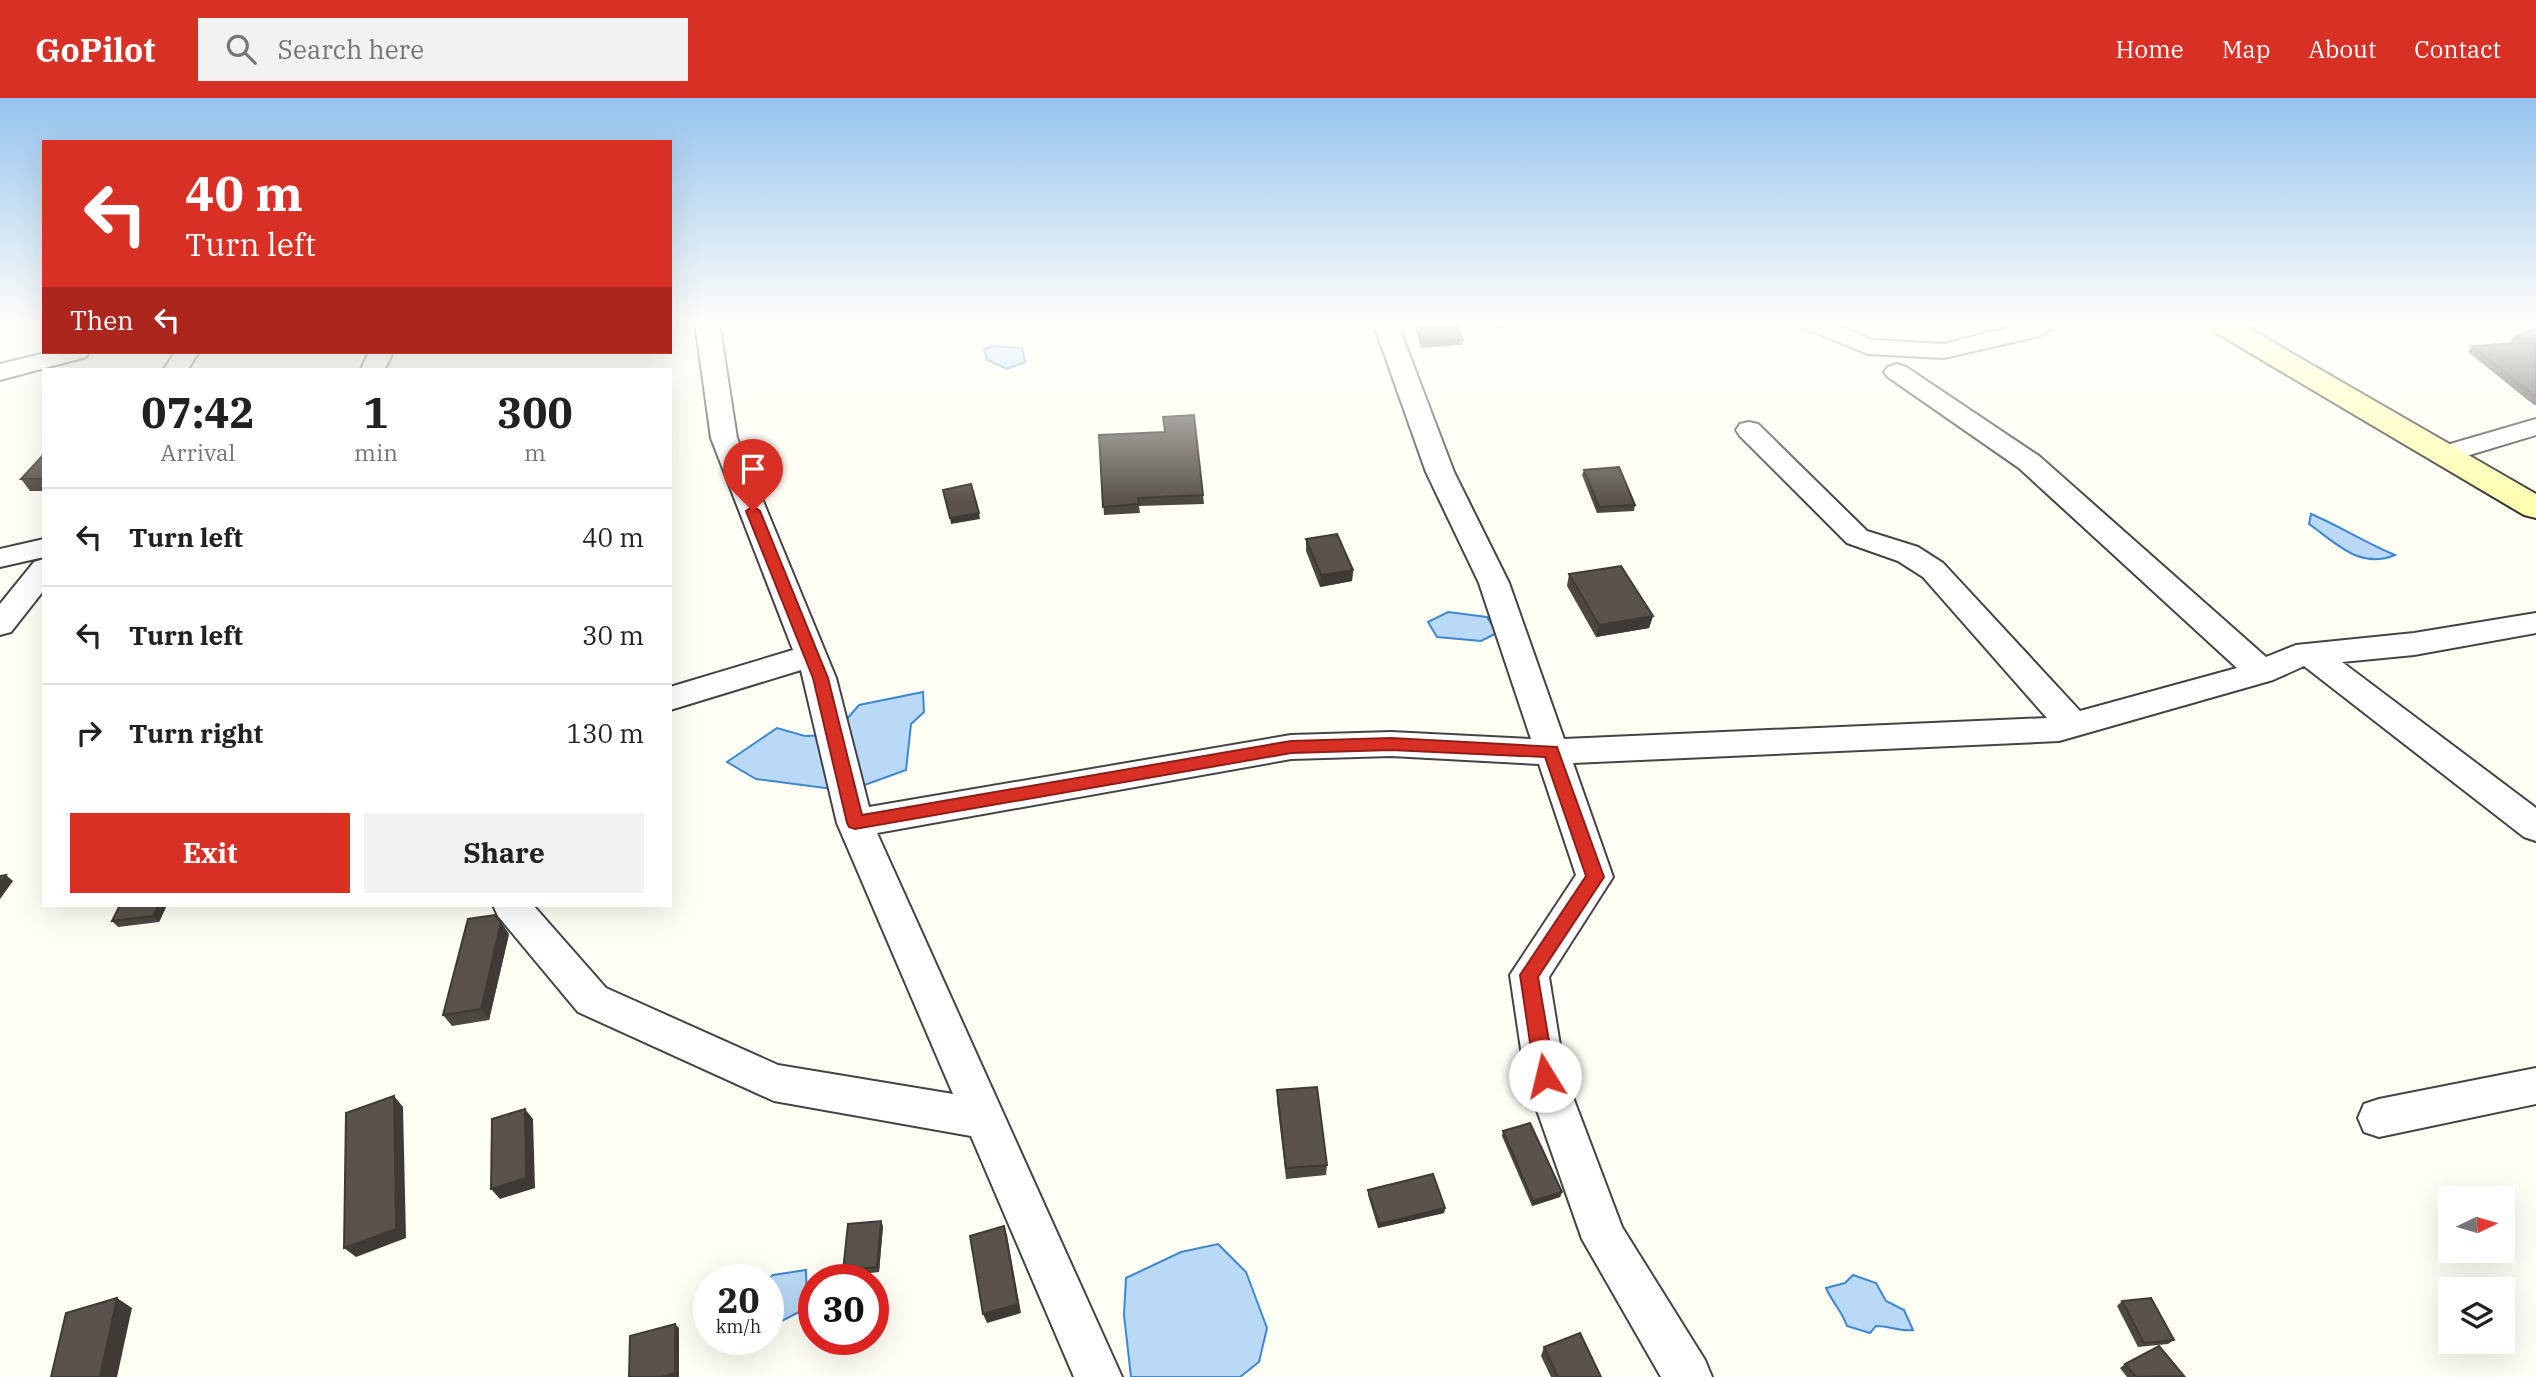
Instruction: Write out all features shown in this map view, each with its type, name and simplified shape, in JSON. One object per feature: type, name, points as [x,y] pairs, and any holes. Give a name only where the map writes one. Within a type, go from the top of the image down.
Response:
[{"type":"street","points":[[716,382],[724,438],[820,678],[855,823],[1098,1377]]},
{"type":"street","points":[[1407,382],[1440,472],[1494,583],[1595,877],[1529,975],[1545,1076],[1605,1238],[1688,1377]]},
{"type":"street","points":[[1912,382],[2029,462],[2262,672]]},
{"type":"street","points":[[2319,382],[2536,508]]},
{"type":"street","points":[[2443,455],[2536,426]]},
{"type":"street","points":[[1749,430],[1849,531],[1857,537],[1908,554],[1933,570],[2073,725]]},
{"type":"street","points":[[0,558],[42,548]]},
{"type":"street","points":[[0,625],[42,572]]},
{"type":"street","points":[[855,823],[1291,747],[1391,744],[1551,751],[2059,729],[2262,672],[2296,656],[2414,644],[2536,623]]},
{"type":"street","points":[[2310,654],[2536,827]]},
{"type":"street","points":[[672,698],[811,656]]},
{"type":"street","points":[[512,907],[592,1000],[774,1083],[986,1119]]},
{"type":"street","points":[[2379,1118],[2536,1086]]},
{"type":"water","points":[[2311,514],[2395,555],[2371,559],[2349,552],[2309,524]]},
{"type":"water","points":[[1448,612],[1487,617],[1497,633],[1481,641],[1437,637],[1428,622]]},
{"type":"water","points":[[923,692],[924,712],[911,724],[906,770],[848,791],[756,779],[727,762],[777,728],[805,736],[833,735],[859,705]]},
{"type":"water","points":[[1218,1244],[1246,1272],[1267,1328],[1259,1362],[1240,1377],[1131,1377],[1124,1315],[1126,1278],[1181,1252]]},
{"type":"water","points":[[798,1271],[798,1313],[784,1320],[784,1273]]},
{"type":"water","points":[[1853,1275],[1876,1283],[1886,1301],[1904,1310],[1913,1330],[1876,1326],[1870,1333],[1847,1326],[1826,1288],[1845,1283]]},
{"type":"building","points":[[2517,382],[2536,382],[2536,397]]},
{"type":"building","points":[[1194,415],[1203,495],[1138,498],[1139,504],[1103,507],[1099,435],[1165,432],[1163,417]]},
{"type":"building","points":[[42,456],[42,479],[21,479]]},
{"type":"building","points":[[1619,467],[1635,505],[1599,507],[1584,470]]},
{"type":"building","points":[[971,484],[979,513],[950,518],[943,490]]},
{"type":"building","points":[[1337,534],[1353,570],[1321,575],[1306,539]]},
{"type":"building","points":[[1621,566],[1653,616],[1599,625],[1569,574]]},
{"type":"building","points":[[119,907],[158,907],[153,916],[112,921]]},
{"type":"building","points":[[495,915],[501,922],[481,1009],[443,1015],[468,919]]},
{"type":"building","points":[[1317,1087],[1327,1165],[1286,1168],[1277,1090]]},
{"type":"building","points":[[394,1096],[396,1229],[344,1248],[346,1113]]},
{"type":"building","points":[[525,1109],[526,1178],[491,1189],[492,1119]]},
{"type":"building","points":[[1530,1123],[1562,1192],[1533,1201],[1503,1131]]},
{"type":"building","points":[[1433,1174],[1445,1208],[1379,1224],[1368,1190]]},
{"type":"building","points":[[881,1221],[877,1264],[844,1264],[848,1224]]},
{"type":"building","points":[[1004,1226],[1018,1304],[983,1314],[970,1236]]},
{"type":"building","points":[[117,1298],[100,1377],[51,1377],[66,1313]]},
{"type":"building","points":[[2151,1298],[2174,1340],[2144,1343],[2122,1301]]},
{"type":"building","points":[[675,1324],[675,1373],[662,1377],[629,1377],[630,1336]]},
{"type":"building","points":[[1580,1333],[1601,1377],[1558,1377],[1544,1347]]},
{"type":"building","points":[[2159,1346],[2184,1376],[2136,1377],[2125,1364]]},
{"type":"route","points":[[753,511],[820,678],[855,823],[1291,747],[1391,744],[1551,751],[1595,877],[1529,975],[1545,1076]]}]
